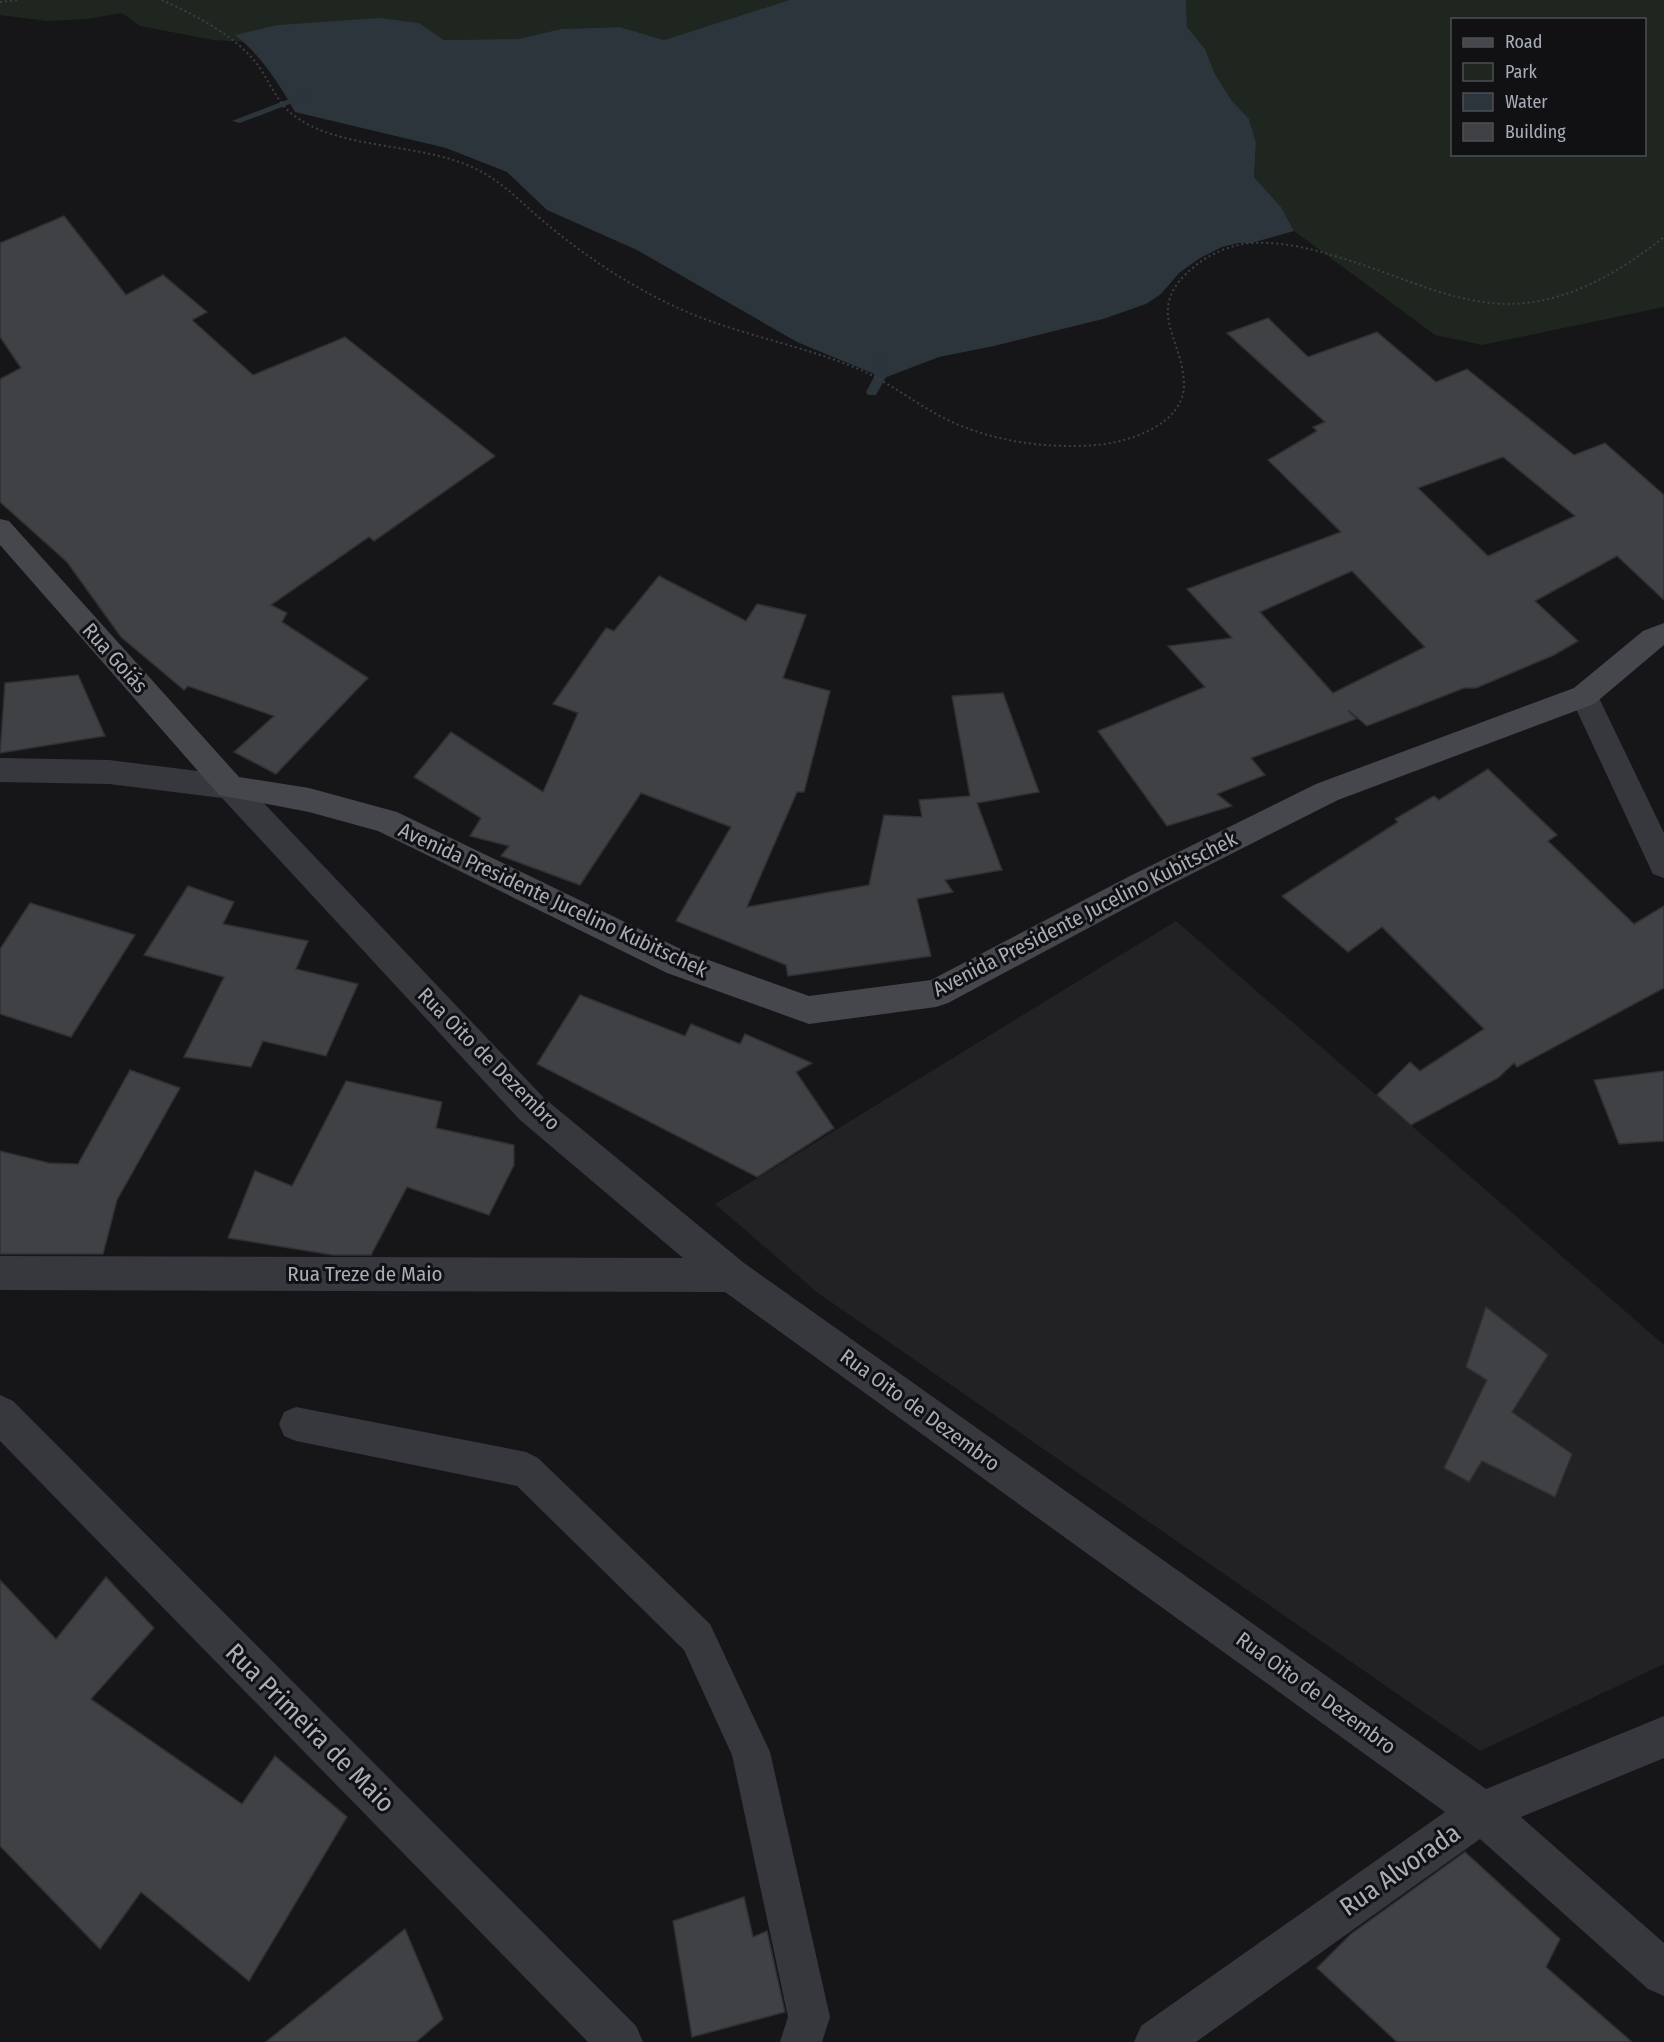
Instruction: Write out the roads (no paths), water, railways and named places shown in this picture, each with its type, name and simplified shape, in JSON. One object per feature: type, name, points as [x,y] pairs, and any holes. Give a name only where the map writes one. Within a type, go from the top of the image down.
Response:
[{"type":"street","name":"Rua Goiás","points":[[0,528],[230,787]]},
{"type":"street","name":"Avenida Presidente Jucelino Kubitschek","points":[[0,770],[109,772],[230,787],[309,800],[386,821],[678,963],[809,1010],[936,993],[1141,885],[1328,792],[1584,696],[1653,638],[1664,633]]},
{"type":"street","points":[[1584,696],[1664,865]]},
{"type":"street","name":"Rua Oito de Dezembro","points":[[230,787],[532,1108],[730,1275],[1482,1812],[1664,1973]]},
{"type":"street","name":"Rua Treze de Maio","points":[[0,1273],[730,1275]]},
{"type":"street","name":"Rua Primeira de Maio","points":[[0,1414],[620,2042]]},
{"type":"street","name":"Rua Alvorada","points":[[1157,2042],[1482,1812],[1664,1737]]},
{"type":"lane","points":[[296,1424],[526,1470],[697,1637],[751,1752],[809,2017],[801,2042]]},
{"type":"water","points":[[789,0],[1186,0],[1187,27],[1205,49],[1215,74],[1232,101],[1249,119],[1256,143],[1254,177],[1281,207],[1294,231],[1251,243],[1222,247],[1200,258],[1179,273],[1161,294],[1146,304],[1103,319],[939,357],[884,378],[797,342],[637,250],[547,210],[507,172],[446,148],[295,112],[269,70],[235,35],[278,25],[379,18],[419,23],[444,40],[518,39],[561,29],[620,27],[664,40]]},
{"type":"waterway","points":[[237,121],[308,95]]},
{"type":"waterway","points":[[872,392],[880,377],[882,358]]}]
